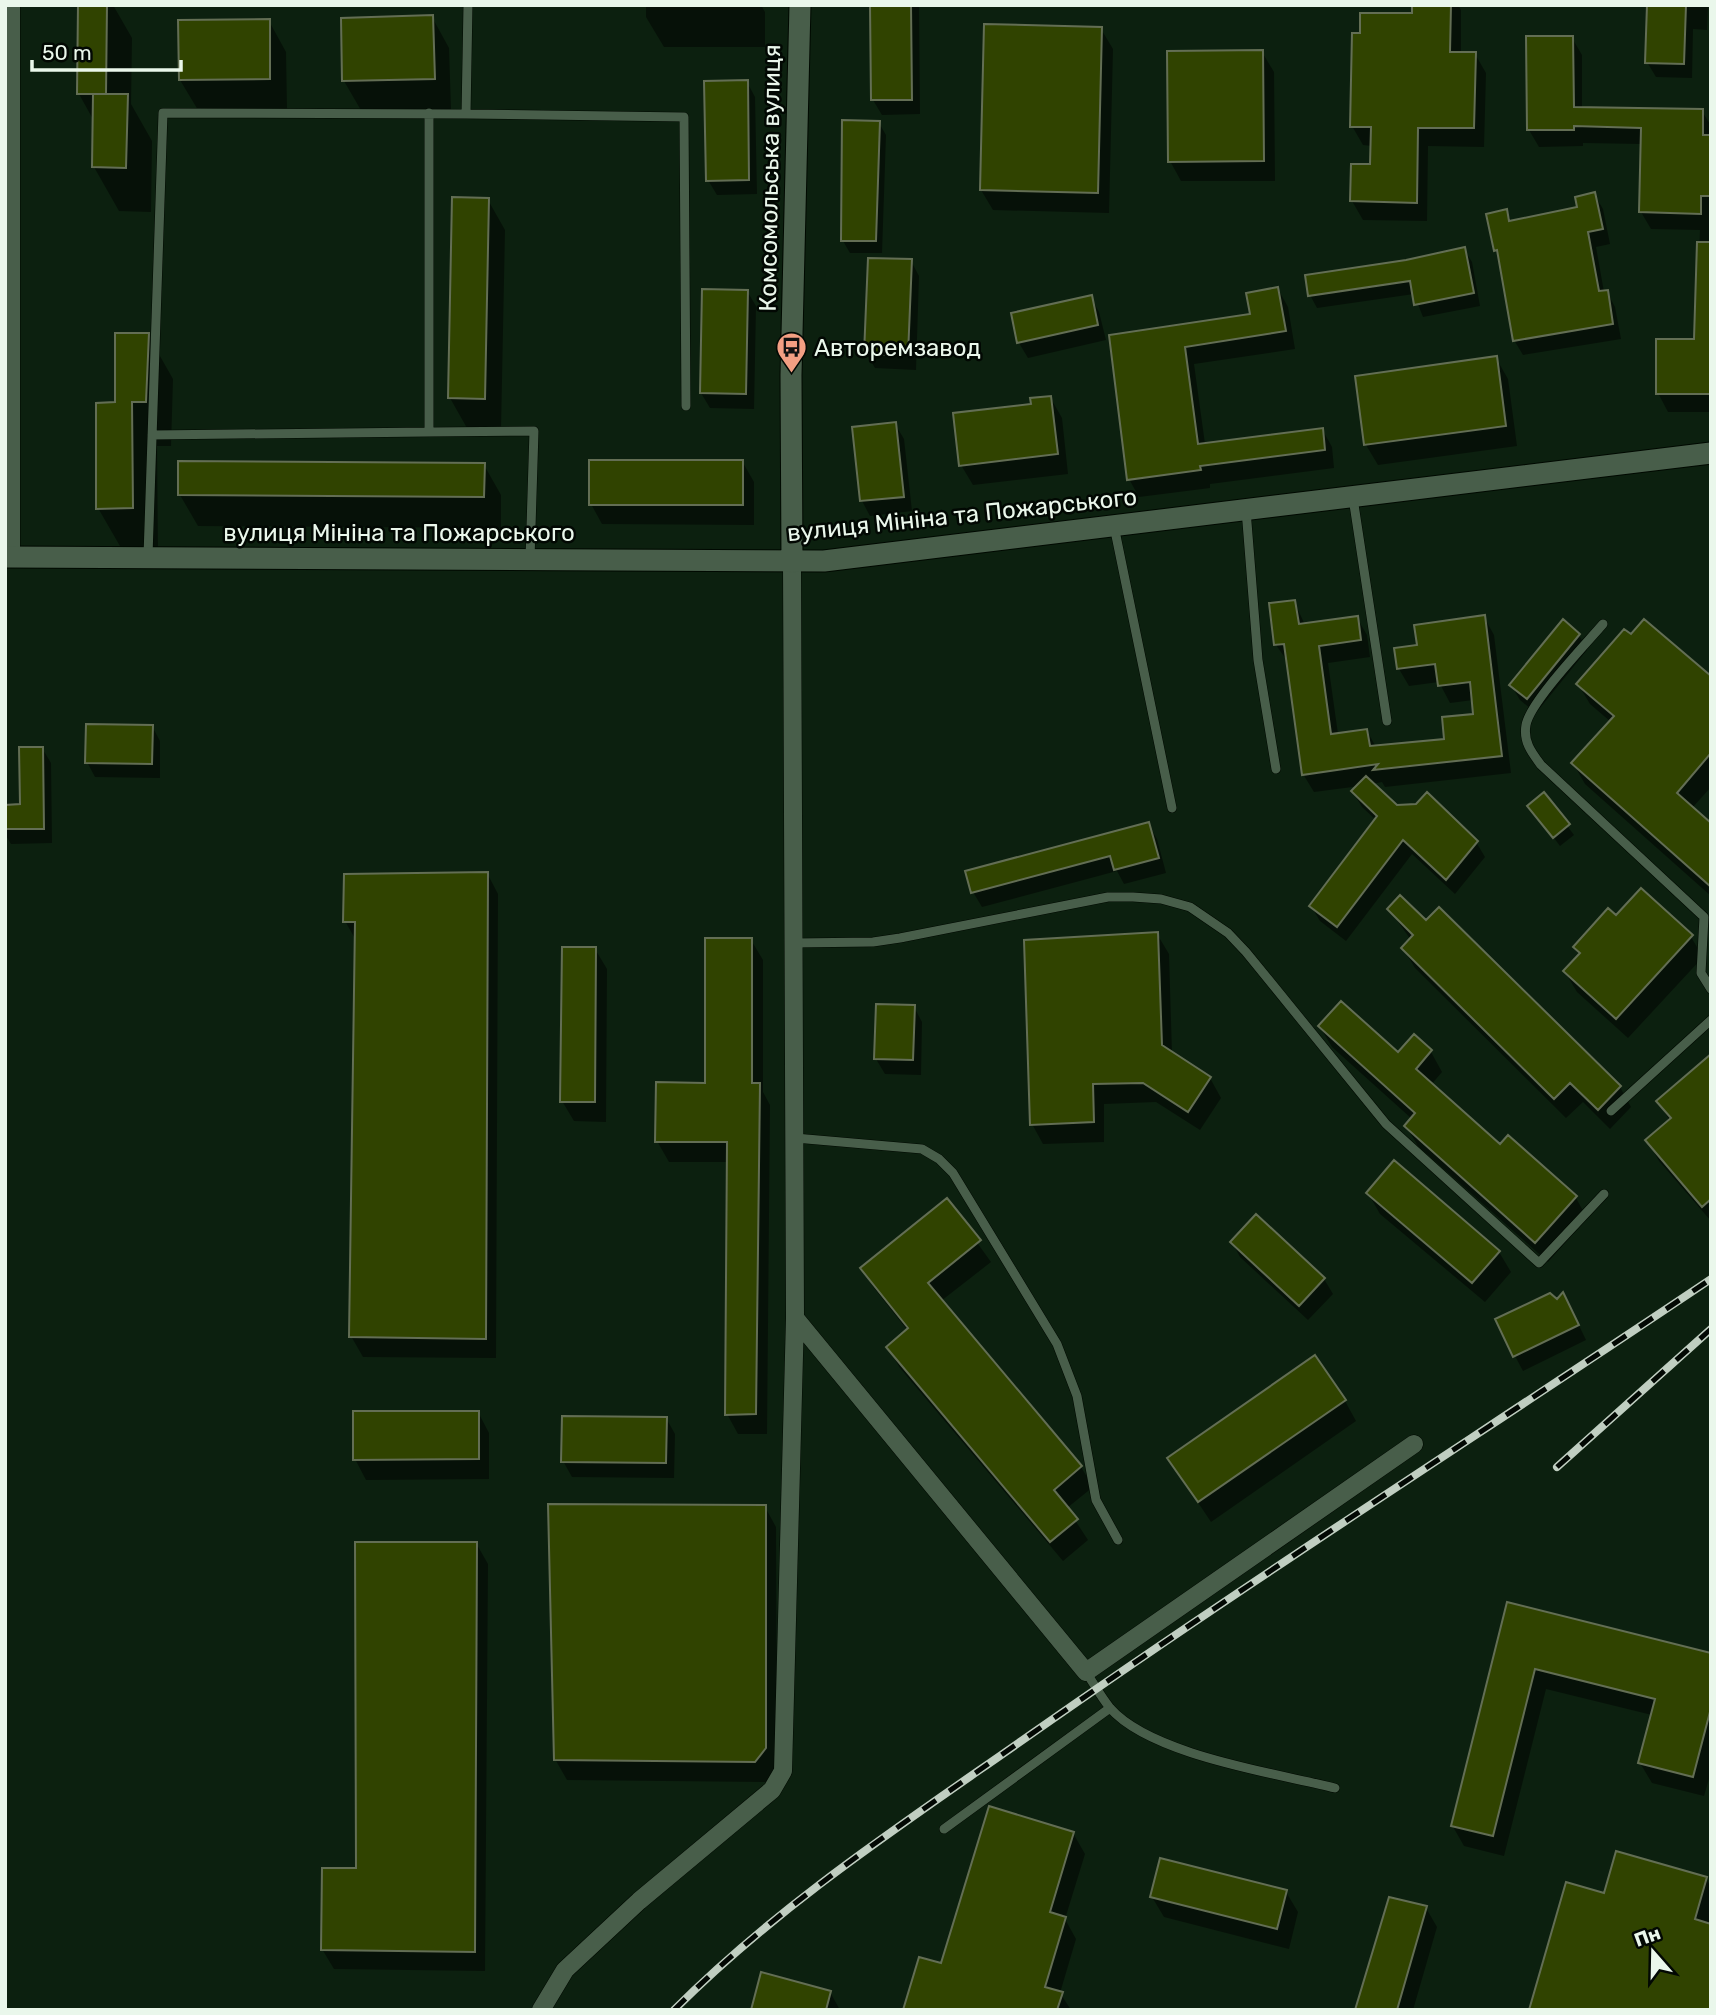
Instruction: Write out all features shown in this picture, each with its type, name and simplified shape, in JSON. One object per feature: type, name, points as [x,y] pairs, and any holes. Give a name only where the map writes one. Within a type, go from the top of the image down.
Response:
[{"type":"street","points":[[8,557],[11,5]]},
{"type":"street","name":"Комсомольська вулиця","points":[[792,562],[792,376],[800,5]]},
{"type":"street","name":"вулиця Мініна та Пожарського","points":[[8,557],[792,562],[862,558],[1352,495],[1711,453]]},
{"type":"street","points":[[541,2010],[565,1970],[639,1901],[772,1790],[783,1771],[796,1318],[792,562]]},
{"type":"street","points":[[796,1318],[1086,1672],[1414,1444]]},
{"type":"lane","points":[[466,114],[468,5]]},
{"type":"lane","points":[[148,558],[163,113],[684,117],[686,406]]},
{"type":"lane","points":[[429,113],[429,432]]},
{"type":"lane","points":[[152,435],[534,431],[530,560]]},
{"type":"lane","points":[[1352,495],[1387,721]]},
{"type":"lane","points":[[1246,509],[1258,660],[1276,769]]},
{"type":"lane","points":[[1114,526],[1172,808]]},
{"type":"lane","points":[[1603,624],[1534,707],[1526,725],[1527,746],[1551,775],[1704,917],[1701,973],[1711,989]]},
{"type":"lane","points":[[794,943],[873,942],[1108,897],[1161,899],[1190,907],[1228,933],[1246,952],[1405,1144],[1539,1263],[1604,1194]]},
{"type":"lane","points":[[1611,1111],[1711,1020]]},
{"type":"lane","points":[[795,1138],[922,1149],[953,1172],[1057,1344],[1077,1396],[1096,1500],[1118,1540]]},
{"type":"lane","points":[[1086,1672],[1110,1708],[1128,1723],[1189,1752],[1335,1788]]},
{"type":"lane","points":[[944,1829],[1110,1708]]},
{"type":"building","points":[[78,5],[107,5],[106,94],[77,94]]},
{"type":"building","points":[[870,5],[911,5],[912,100],[871,100]]},
{"type":"building","points":[[1412,5],[1451,5],[1450,52],[1476,52],[1474,128],[1418,128],[1417,203],[1350,201],[1351,164],[1370,164],[1371,127],[1350,127],[1352,33],[1360,33],[1360,13],[1412,13]]},
{"type":"building","points":[[1647,5],[1686,5],[1684,64],[1645,63]]},
{"type":"building","points":[[433,15],[435,79],[342,81],[341,18]]},
{"type":"building","points":[[270,19],[270,79],[179,80],[178,20]]},
{"type":"building","points":[[984,24],[1102,27],[1098,193],[980,190]]},
{"type":"building","points":[[1526,36],[1573,36],[1574,107],[1703,109],[1703,135],[1711,135],[1711,196],[1701,196],[1701,214],[1639,212],[1641,128],[1574,126],[1574,130],[1527,130]]},
{"type":"building","points":[[1263,50],[1264,161],[1168,162],[1167,51]]},
{"type":"building","points":[[748,80],[749,180],[706,181],[704,81]]},
{"type":"building","points":[[93,94],[128,94],[126,168],[92,167]]},
{"type":"building","points":[[842,120],[880,121],[876,241],[841,241]]},
{"type":"building","points":[[1595,192],[1603,229],[1588,232],[1599,291],[1608,290],[1613,324],[1513,341],[1497,250],[1494,251],[1486,214],[1507,209],[1509,221],[1577,207],[1575,197]]},
{"type":"building","points":[[452,197],[489,198],[485,399],[448,398]]},
{"type":"building","points":[[1697,242],[1711,242],[1711,394],[1656,394],[1656,339],[1694,339]]},
{"type":"building","points":[[1465,247],[1474,293],[1414,305],[1410,281],[1308,296],[1305,275],[1406,260]]},
{"type":"building","points":[[868,258],[912,259],[908,355],[864,354]]},
{"type":"building","points":[[1278,287],[1286,331],[1185,347],[1198,444],[1323,428],[1325,450],[1200,466],[1201,470],[1127,480],[1109,335],[1250,314],[1246,293]]},
{"type":"building","points":[[702,289],[748,290],[746,394],[700,393]]},
{"type":"building","points":[[1092,295],[1098,325],[1017,343],[1011,313]]},
{"type":"building","points":[[115,333],[149,333],[146,402],[132,402],[133,508],[96,509],[96,403],[115,402]]},
{"type":"building","points":[[1497,356],[1506,426],[1364,445],[1355,376]]},
{"type":"building","points":[[1051,396],[1058,454],[959,466],[953,413],[1031,404],[1030,398]]},
{"type":"building","points":[[896,422],[904,497],[860,501],[852,427]]},
{"type":"building","points":[[589,460],[743,460],[743,505],[589,505]]},
{"type":"building","points":[[178,461],[485,463],[484,497],[178,495]]},
{"type":"building","points":[[1295,600],[1299,624],[1358,616],[1361,640],[1319,646],[1331,734],[1367,729],[1370,746],[1444,739],[1442,717],[1473,714],[1470,682],[1438,686],[1435,664],[1397,669],[1394,648],[1417,645],[1414,625],[1485,615],[1502,756],[1373,770],[1378,764],[1302,775],[1284,644],[1274,645],[1269,603]]},
{"type":"building","points":[[1563,619],[1580,634],[1527,699],[1509,685]]},
{"type":"building","points":[[1644,619],[1711,676],[1711,753],[1677,793],[1711,823],[1711,887],[1571,763],[1614,716],[1576,684],[1624,629],[1631,634]]},
{"type":"building","points":[[86,724],[153,725],[152,764],[85,763]]},
{"type":"building","points":[[19,747],[43,747],[44,829],[5,829],[5,805],[20,804]]},
{"type":"building","points":[[1366,776],[1397,805],[1416,804],[1427,792],[1478,841],[1446,880],[1403,840],[1337,927],[1309,906],[1377,816],[1351,791]]},
{"type":"building","points":[[1544,792],[1570,824],[1553,838],[1527,806]]},
{"type":"building","points":[[1149,822],[1159,858],[1114,870],[1110,856],[971,893],[965,871]]},
{"type":"building","points":[[488,872],[486,1339],[349,1337],[355,922],[343,922],[344,874]]},
{"type":"building","points":[[1641,888],[1693,935],[1616,1019],[1563,971],[1580,953],[1573,947],[1608,908],[1616,915]]},
{"type":"building","points":[[1400,895],[1426,920],[1439,907],[1621,1086],[1598,1110],[1570,1083],[1554,1099],[1401,948],[1413,935],[1387,909]]},
{"type":"building","points":[[1158,932],[1162,1045],[1211,1077],[1188,1112],[1143,1083],[1093,1084],[1094,1122],[1030,1125],[1024,940]]},
{"type":"building","points":[[705,938],[752,938],[752,1083],[760,1083],[756,1414],[725,1415],[727,1142],[655,1142],[656,1082],[705,1083]]},
{"type":"building","points":[[562,947],[596,947],[595,1102],[560,1102]]},
{"type":"building","points":[[1341,1001],[1398,1052],[1414,1034],[1432,1050],[1416,1069],[1500,1144],[1508,1135],[1577,1196],[1535,1243],[1404,1126],[1415,1113],[1318,1026]]},
{"type":"building","points":[[876,1004],[915,1005],[913,1060],[874,1059]]},
{"type":"building","points":[[1711,1054],[1711,1199],[1702,1207],[1645,1140],[1671,1118],[1656,1101]]},
{"type":"building","points":[[1394,1160],[1500,1251],[1472,1283],[1366,1193]]},
{"type":"building","points":[[947,1198],[981,1240],[928,1283],[1082,1466],[1054,1490],[1078,1519],[1050,1542],[886,1347],[908,1328],[860,1268]]},
{"type":"building","points":[[1256,1214],[1325,1278],[1299,1306],[1230,1242]]},
{"type":"building","points":[[1563,1292],[1579,1325],[1513,1357],[1495,1319],[1550,1293],[1557,1299]]},
{"type":"building","points":[[1315,1355],[1346,1400],[1198,1502],[1167,1458]]},
{"type":"building","points":[[353,1411],[479,1411],[479,1459],[353,1460]]},
{"type":"building","points":[[562,1416],[667,1417],[666,1463],[561,1462]]},
{"type":"building","points":[[548,1504],[766,1505],[766,1748],[755,1762],[554,1760]]},
{"type":"building","points":[[355,1542],[477,1542],[475,1952],[321,1950],[322,1868],[356,1868]]},
{"type":"building","points":[[1507,1602],[1711,1653],[1711,1708],[1693,1777],[1638,1763],[1655,1699],[1535,1669],[1493,1836],[1451,1826]]},
{"type":"building","points":[[989,1806],[1074,1832],[1050,1912],[1066,1917],[1045,1987],[1063,1992],[1057,2010],[903,2010],[919,1957],[941,1963]]},
{"type":"building","points":[[1616,1851],[1707,1877],[1695,1919],[1711,1924],[1711,2010],[1529,2010],[1566,1882],[1604,1893]]},
{"type":"building","points":[[1160,1858],[1287,1890],[1277,1929],[1150,1897]]},
{"type":"building","points":[[1389,1897],[1427,1906],[1397,2010],[1355,2010]]},
{"type":"building","points":[[761,1972],[831,1991],[826,2010],[751,2010]]},
{"type":"railway","points":[[674,2010],[715,1971],[800,1900],[935,1801],[1196,1621],[1711,1279]]},
{"type":"railway","points":[[1557,1467],[1711,1329]]},
{"type":"place","name":"Авторемзавод","points":[[791,375]]}]
